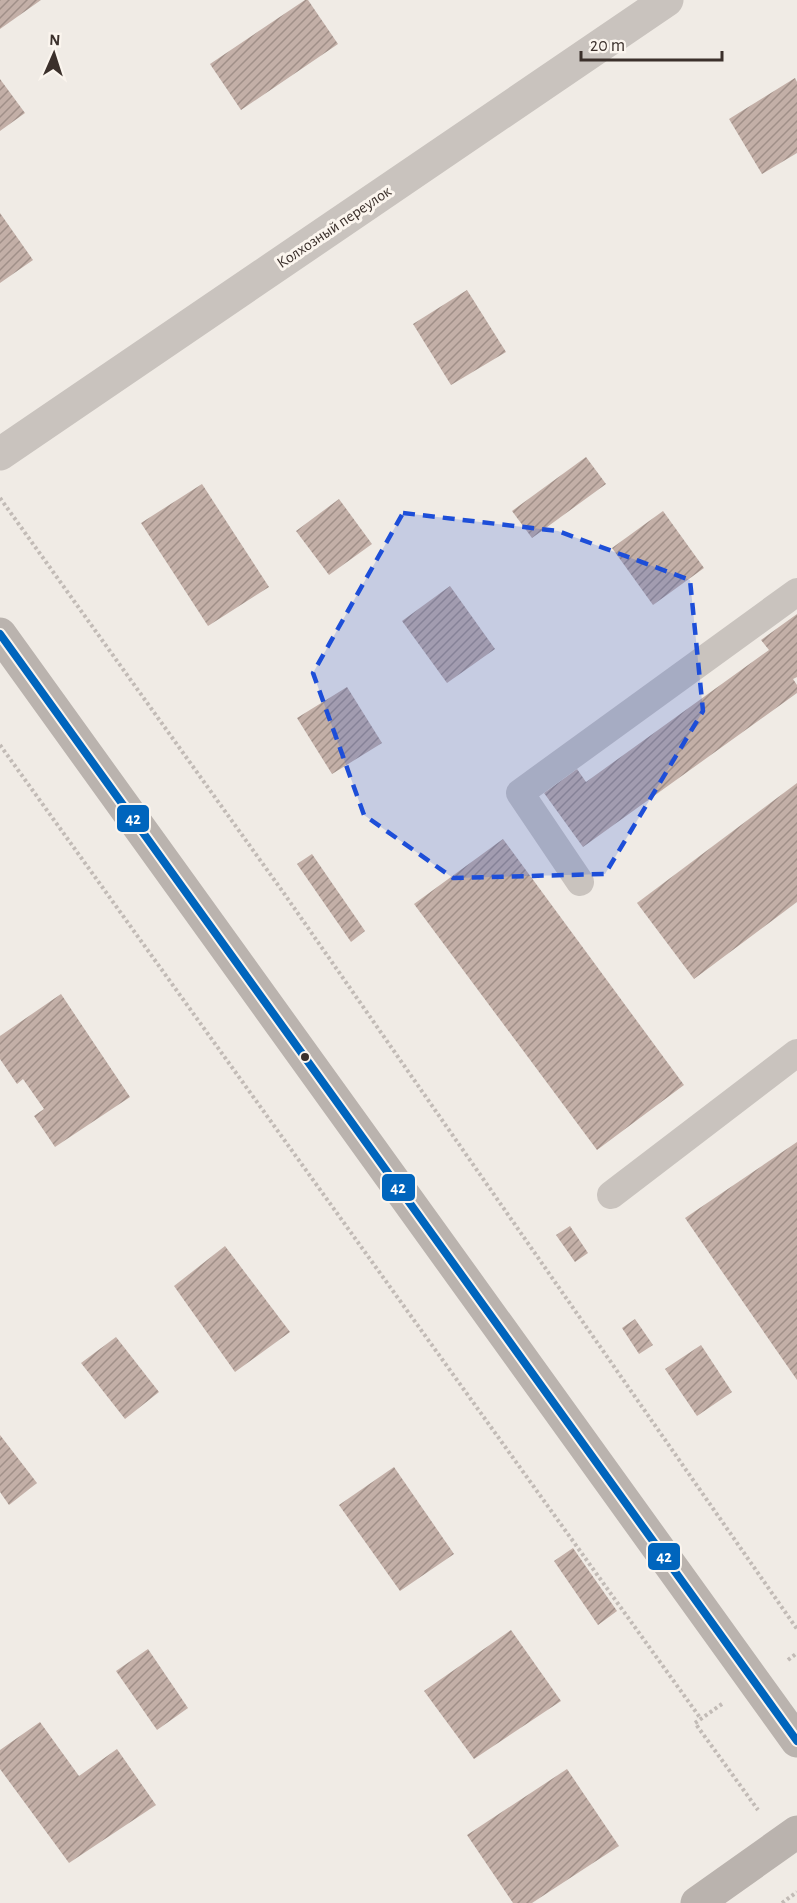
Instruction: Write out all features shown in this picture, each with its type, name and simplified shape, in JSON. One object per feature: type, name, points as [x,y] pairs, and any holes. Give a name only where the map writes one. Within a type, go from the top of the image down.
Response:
[{"type":"main road","points":[[0,634],[797,1742]]},
{"type":"main road","points":[[697,1903],[789,1838]]},
{"type":"street","name":"Колхозный переулок","points":[[0,454],[668,0]]},
{"type":"lane","points":[[580,882],[520,793],[797,592]]},
{"type":"lane","points":[[611,1195],[797,1053]]},
{"type":"path","points":[[0,498],[283,892],[797,1629]]},
{"type":"path","points":[[0,745],[701,1719]]},
{"type":"path","points":[[695,1724],[789,1838]]},
{"type":"path","points":[[782,1903],[797,1892]]},
{"type":"highlighted area","points":[[403,513],[558,531],[690,580],[703,711],[605,874],[453,878],[364,815],[313,673]]},
{"type":"building","points":[[0,0],[41,0],[0,29]]},
{"type":"building","points":[[308,0],[338,44],[241,110],[210,64]]},
{"type":"building","points":[[795,78],[797,82],[797,153],[762,174],[729,119]]},
{"type":"building","points":[[0,79],[25,113],[0,131]]},
{"type":"building","points":[[0,213],[33,260],[0,283]]},
{"type":"building","points":[[467,290],[506,352],[451,385],[413,324]]},
{"type":"building","points":[[586,457],[606,484],[532,538],[512,511]]},
{"type":"building","points":[[202,484],[269,587],[208,626],[141,523]]},
{"type":"building","points":[[339,499],[372,544],[329,575],[296,531]]},
{"type":"building","points":[[663,511],[704,568],[653,605],[612,548]]},
{"type":"building","points":[[450,586],[495,649],[447,683],[402,621]]},
{"type":"building","points":[[797,614],[797,677],[793,679],[797,685],[797,693],[583,847],[544,793],[577,769],[586,782],[769,650],[761,640]]},
{"type":"building","points":[[347,687],[382,743],[332,774],[297,718]]},
{"type":"building","points":[[797,783],[797,902],[694,979],[637,903]]},
{"type":"building","points":[[503,839],[684,1085],[597,1150],[414,904]]},
{"type":"building","points":[[312,854],[365,931],[351,942],[297,864]]},
{"type":"building","points":[[61,994],[130,1097],[55,1147],[34,1116],[44,1109],[23,1079],[17,1084],[0,1059],[0,1036]]},
{"type":"building","points":[[797,1142],[797,1380],[685,1218]]},
{"type":"building","points":[[570,1226],[588,1253],[575,1262],[556,1235]]},
{"type":"building","points":[[225,1246],[290,1332],[235,1372],[174,1286]]},
{"type":"building","points":[[635,1319],[653,1345],[639,1354],[622,1328]]},
{"type":"building","points":[[116,1337],[159,1392],[125,1419],[81,1363]]},
{"type":"building","points":[[701,1345],[732,1392],[697,1416],[665,1369]]},
{"type":"building","points":[[0,1435],[37,1483],[9,1505],[0,1492]]},
{"type":"building","points":[[394,1467],[454,1554],[400,1591],[339,1505]]},
{"type":"building","points":[[573,1548],[617,1611],[598,1625],[554,1561]]},
{"type":"building","points":[[511,1630],[561,1701],[474,1759],[424,1691]]},
{"type":"building","points":[[148,1649],[188,1708],[157,1730],[116,1671]]},
{"type":"building","points":[[40,1722],[79,1776],[117,1749],[156,1805],[69,1863],[0,1769],[0,1750]]},
{"type":"building","points":[[567,1769],[619,1846],[532,1903],[513,1903],[467,1835]]},
{"type":"transit line","name":"42","points":[[0,634],[797,1741]]}]
